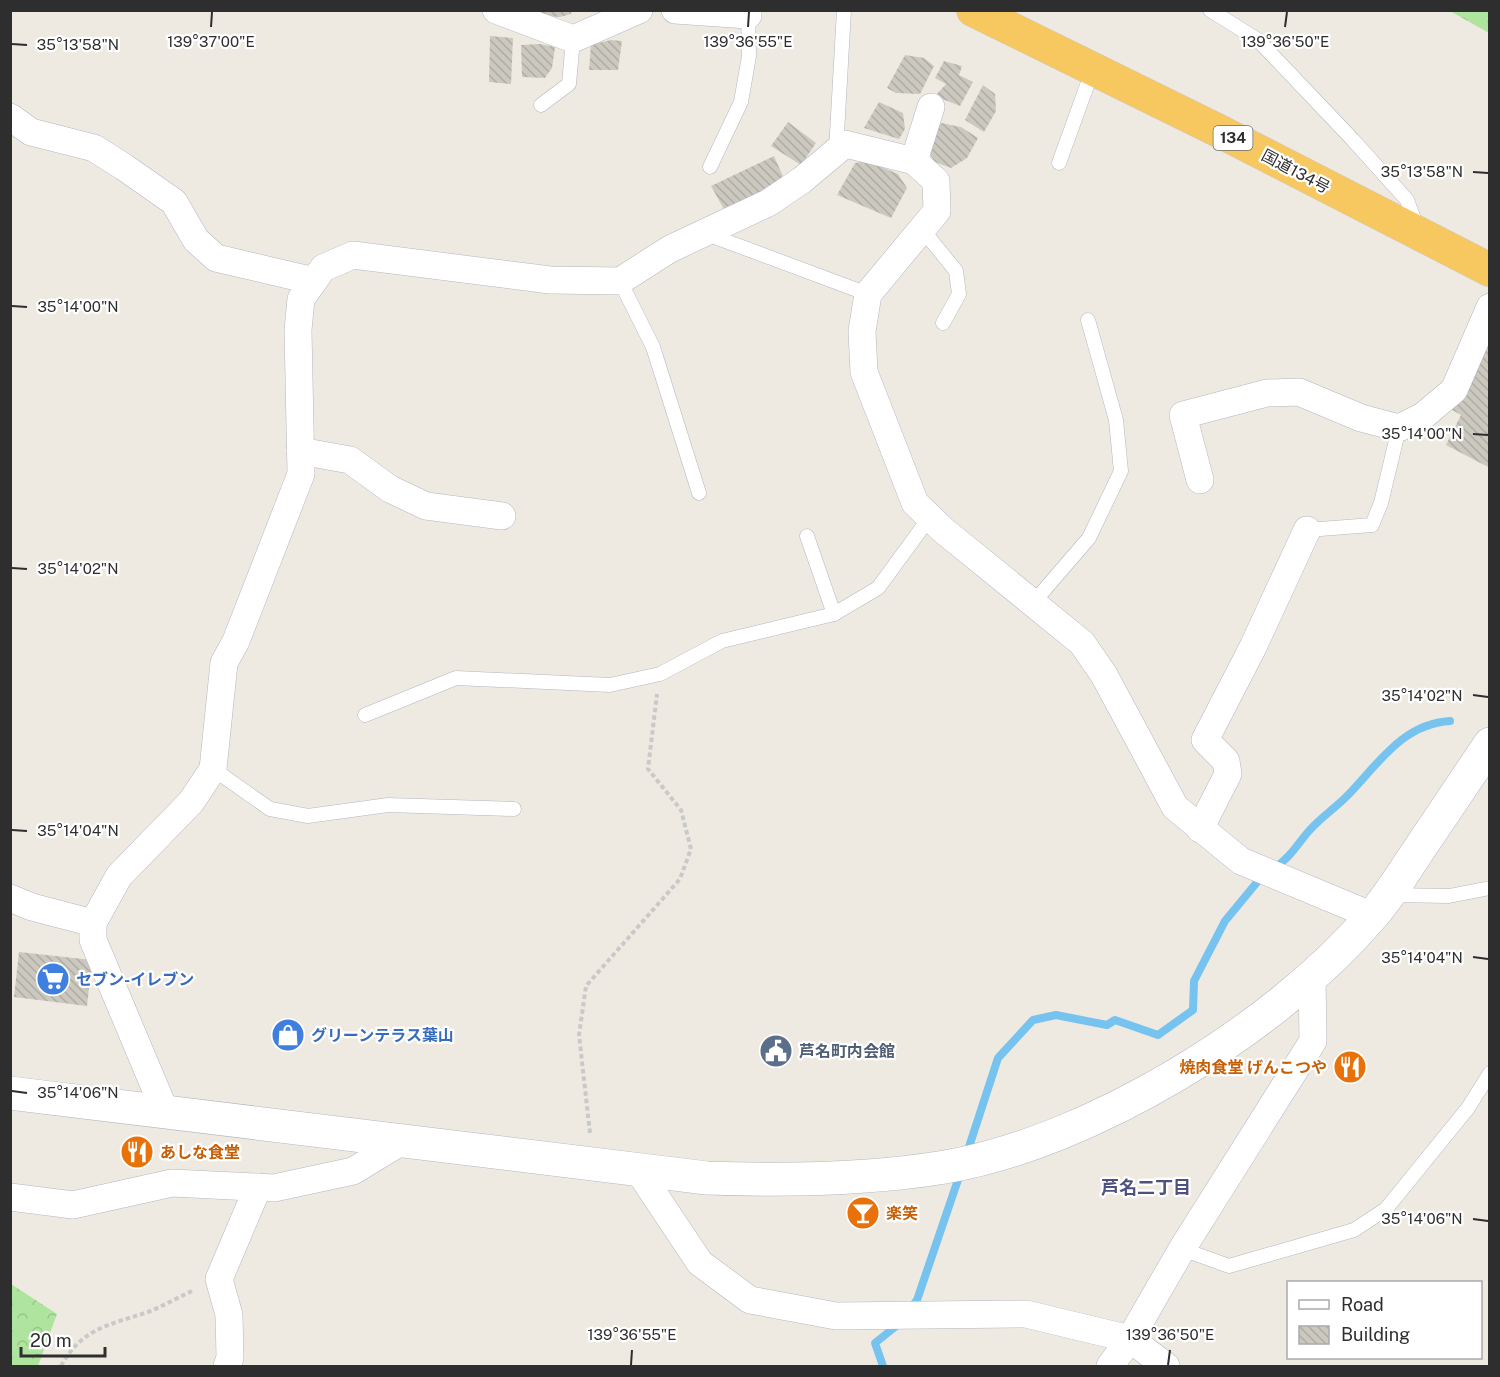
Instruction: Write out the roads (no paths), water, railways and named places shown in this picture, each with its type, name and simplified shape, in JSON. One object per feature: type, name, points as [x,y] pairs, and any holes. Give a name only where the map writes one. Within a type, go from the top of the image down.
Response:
[{"type":"highway","name":"国道134号","points":[[973,10],[1093,68],[1490,270]]},
{"type":"street","points":[[496,10],[573,39],[639,10]]},
{"type":"street","points":[[675,10],[748,13]]},
{"type":"street","points":[[914,161],[931,107]]},
{"type":"street","points":[[10,117],[31,132],[94,148],[174,202],[196,240],[216,258],[314,281]]},
{"type":"street","points":[[164,1109],[93,940],[93,923],[119,876],[191,802],[213,769],[224,663],[236,641],[301,474],[298,330],[302,299],[323,268],[353,255],[550,280],[620,282],[670,249],[768,202],[845,144],[914,161],[936,182],[937,211],[868,294],[862,331],[864,372],[915,503],[1082,644],[1104,675],[1175,807],[1200,829],[1241,861],[1381,905]]},
{"type":"street","points":[[1200,480],[1183,415],[1267,393],[1299,392],[1361,418],[1399,428],[1423,416],[1454,390],[1490,307]]},
{"type":"street","points":[[300,451],[350,460],[390,489],[426,506],[502,516]]},
{"type":"street","points":[[1200,829],[1228,774],[1226,761],[1205,740],[1253,646],[1307,530]]},
{"type":"street","points":[[10,1093],[164,1109],[707,1178],[781,1181],[873,1176],[947,1167],[1015,1149],[1080,1125],[1154,1088],[1224,1044],[1312,976],[1343,949],[1381,905],[1490,744]]},
{"type":"street","points":[[10,898],[32,907],[93,923]]},
{"type":"street","points":[[1110,1366],[1130,1339],[1182,1249],[1312,1041],[1312,976]]},
{"type":"street","points":[[10,1197],[73,1205],[172,1183],[274,1188],[352,1171],[404,1140]]},
{"type":"street","points":[[638,1170],[700,1263],[750,1300],[836,1316],[1026,1314],[1130,1339],[1166,1366]]},
{"type":"street","points":[[227,1366],[230,1358],[229,1315],[219,1279],[258,1187]]},
{"type":"lane","points":[[836,152],[844,10]]},
{"type":"lane","points":[[1210,10],[1258,40],[1353,140],[1407,200],[1420,234]]},
{"type":"lane","points":[[710,167],[741,102],[749,56],[748,13]]},
{"type":"lane","points":[[541,105],[569,84],[573,39]]},
{"type":"lane","points":[[1059,163],[1093,68]]},
{"type":"lane","points":[[922,229],[956,271],[959,294],[943,323]]},
{"type":"lane","points":[[704,233],[868,294]]},
{"type":"lane","points":[[620,282],[653,347],[699,494]]},
{"type":"lane","points":[[1033,603],[1089,538],[1121,471],[1116,420],[1088,320]]},
{"type":"lane","points":[[1307,530],[1372,525],[1381,503],[1399,428]]},
{"type":"lane","points":[[365,715],[456,678],[610,685],[660,674],[722,641],[834,614],[878,588],[930,517]]},
{"type":"lane","points":[[807,536],[834,614]]},
{"type":"lane","points":[[213,769],[270,809],[308,816],[388,805],[514,809]]},
{"type":"lane","points":[[1381,905],[1490,888]]},
{"type":"lane","points":[[1182,1249],[1229,1266],[1354,1230],[1386,1209],[1468,1108],[1490,1073]]},
{"type":"waterway","points":[[1274,868],[1288,856],[1312,827],[1346,797],[1391,748],[1417,730],[1450,721]]},
{"type":"waterway","points":[[967,1153],[998,1058],[1033,1020],[1056,1015],[1107,1025],[1115,1020],[1158,1035],[1193,1010],[1194,981],[1225,921],[1263,875]]},
{"type":"waterway","points":[[909,1310],[917,1300],[961,1171]]},
{"type":"waterway","points":[[883,1366],[875,1343],[900,1323]]},
{"type":"place","name":"セブン-イレブン","points":[[53,979]]},
{"type":"place","name":"グリーンテラス葉山","points":[[288,1035]]},
{"type":"place","name":"芦名町内会館","points":[[776,1051]]},
{"type":"place","name":"焼肉食堂 げんこつや","points":[[1350,1067]]},
{"type":"place","name":"あしな食堂","points":[[137,1152]]},
{"type":"place","name":"楽笑","points":[[863,1213]]},
{"type":"district","name":"芦名二丁目","points":[[1146,1188]]}]
